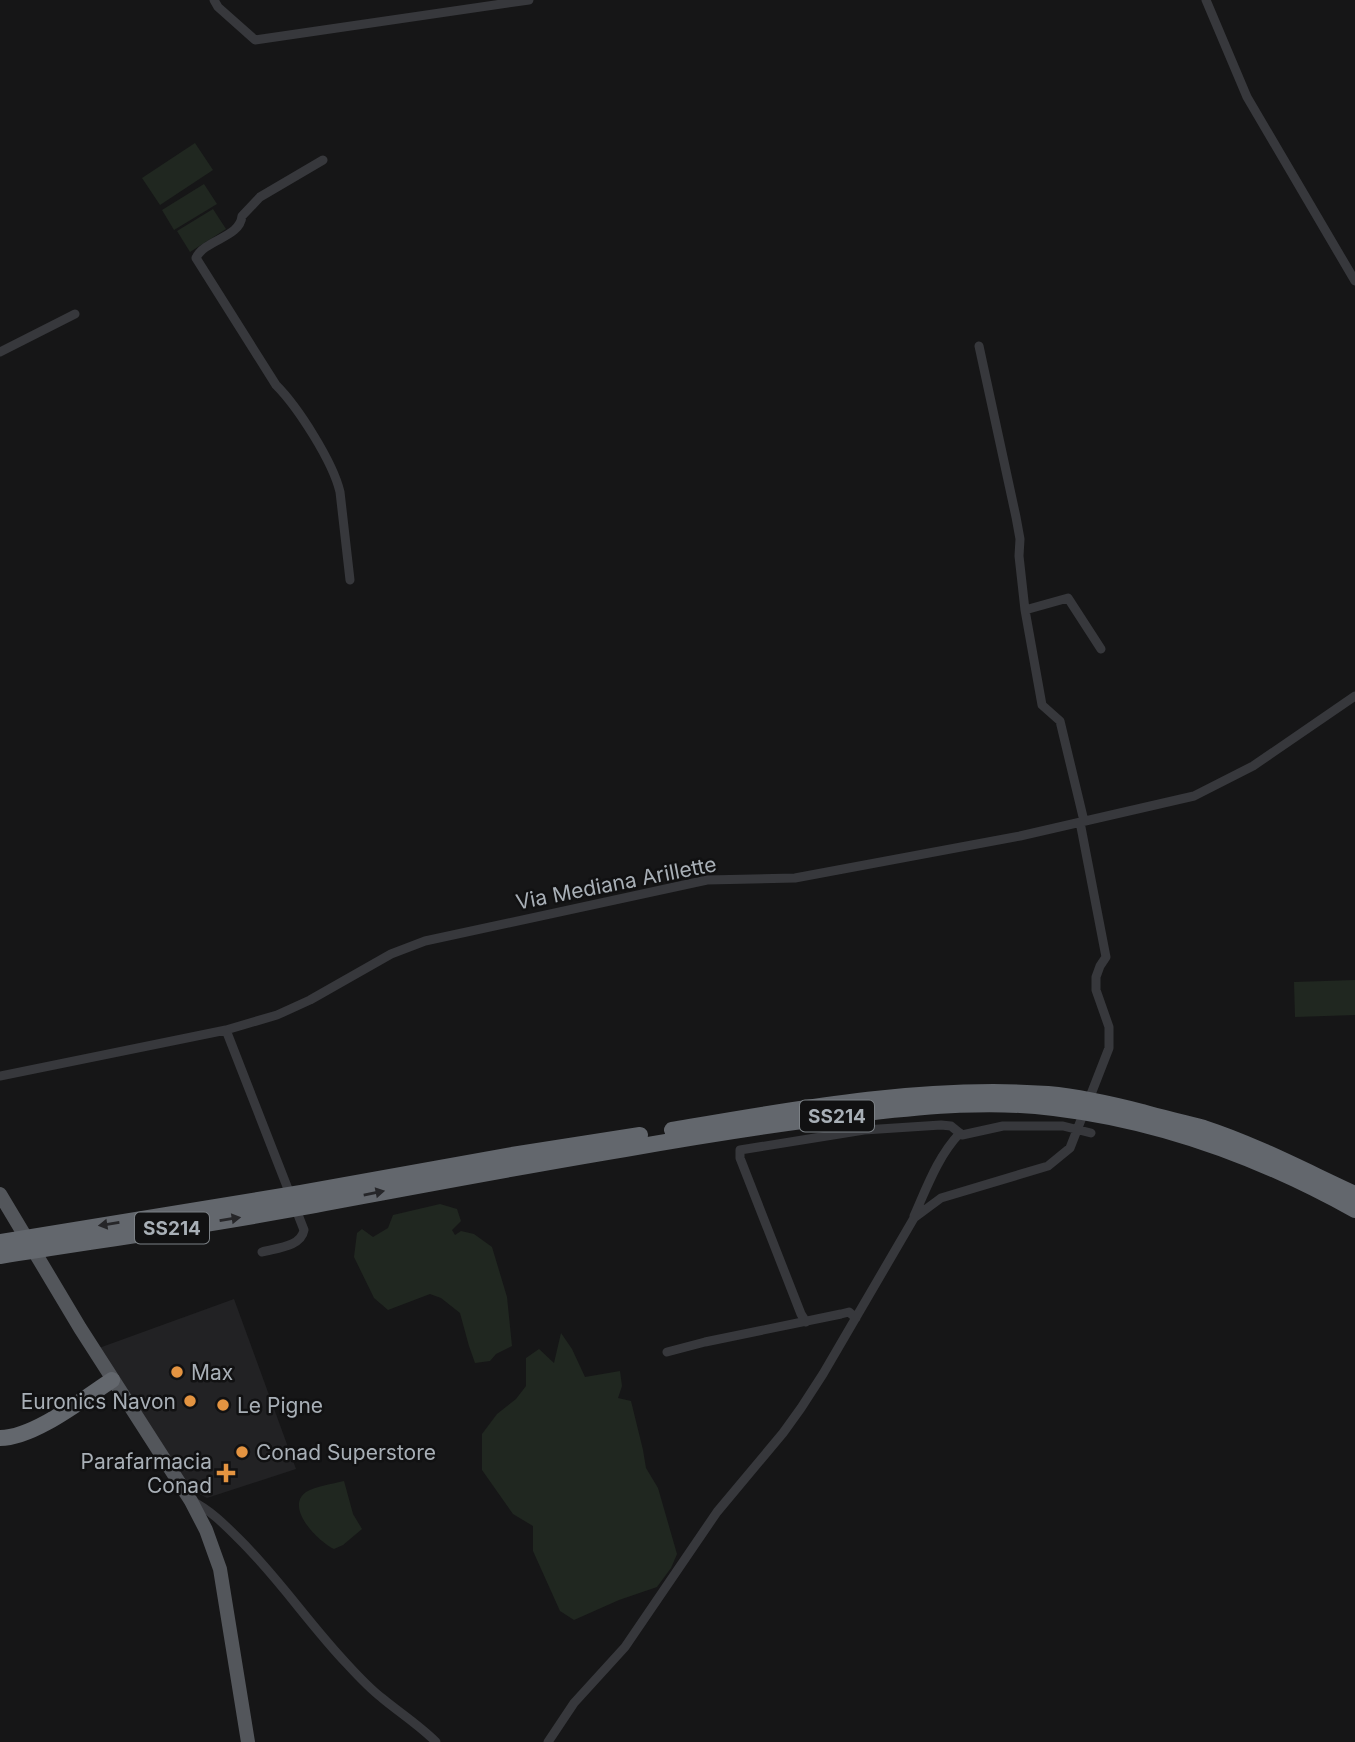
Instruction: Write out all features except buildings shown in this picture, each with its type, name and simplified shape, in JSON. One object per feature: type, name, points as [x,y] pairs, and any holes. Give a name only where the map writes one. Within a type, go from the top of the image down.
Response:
[{"type":"highway","name":"SS214","points":[[3,1251],[64,1238],[276,1205],[512,1155],[784,1111],[926,1094],[1050,1094],[1114,1105],[1204,1129],[1268,1153],[1355,1194]]},
{"type":"highway","name":"SS214","points":[[304,1199],[788,1122],[930,1106],[993,1105],[1052,1108],[1168,1130],[1283,1172],[1355,1210]]},
{"type":"highway","points":[[0,1438],[15,1436],[39,1427],[112,1380]]},
{"type":"main road","points":[[0,1194],[112,1380],[191,1500],[206,1530],[220,1569],[248,1742]]},
{"type":"street","points":[[214,0],[218,7],[255,40],[529,0]]},
{"type":"street","points":[[1206,0],[1247,97],[1355,281]]},
{"type":"street","points":[[323,160],[260,197],[242,216],[241,223],[234,230],[200,251],[196,258],[276,386],[292,403],[337,480],[350,580]]},
{"type":"street","points":[[0,352],[75,314]]},
{"type":"street","points":[[914,1218],[941,1198],[1048,1166],[1070,1149],[1109,1048],[1109,1027],[1096,990],[1096,977],[1106,957],[1082,821],[1060,720],[1042,705],[1025,610],[1019,556],[1020,539],[979,346]]},
{"type":"street","points":[[1025,610],[1068,598],[1101,649]]},
{"type":"street","name":"Via Mediana Arillette","points":[[0,1076],[226,1030],[268,1017],[295,1008],[391,954],[425,941],[707,880],[796,878],[1020,835],[1194,796],[1253,766],[1355,696]]},
{"type":"street","points":[[226,1030],[304,1230],[303,1238],[297,1242],[262,1252]]},
{"type":"street","points":[[806,1322],[740,1158],[740,1150],[864,1130],[941,1125],[951,1126],[962,1135],[1003,1126],[1063,1126],[1091,1133]]},
{"type":"street","points":[[548,1742],[574,1703],[625,1647],[718,1512],[783,1433],[823,1374],[914,1218],[948,1145],[960,1133]]},
{"type":"street","points":[[667,1352],[849,1312],[856,1318]]},
{"type":"street","points":[[191,1500],[203,1506],[246,1545],[346,1664],[380,1697],[436,1742]]},
{"type":"shaded area","points":[[195,143],[213,170],[160,205],[142,178]]},
{"type":"shaded area","points":[[204,184],[217,204],[174,230],[162,210]]},
{"type":"shaded area","points":[[213,209],[226,229],[190,252],[177,231]]},
{"type":"shaded area","points":[[1355,980],[1355,1015],[1295,1017],[1294,982]]},
{"type":"shaded area","points":[[440,1204],[457,1209],[461,1221],[452,1230],[455,1235],[461,1231],[474,1234],[492,1247],[507,1297],[512,1346],[496,1354],[490,1361],[475,1363],[460,1313],[441,1298],[430,1294],[388,1310],[374,1298],[354,1257],[357,1233],[362,1229],[373,1237],[388,1228],[393,1215]]},
{"type":"shaded area","points":[[234,1299],[296,1469],[207,1498],[192,1490],[99,1348]]},
{"type":"shaded area","points":[[561,1333],[585,1377],[620,1371],[622,1386],[618,1398],[631,1401],[646,1468],[658,1488],[677,1554],[671,1568],[657,1587],[574,1620],[560,1611],[533,1551],[533,1526],[513,1514],[482,1470],[482,1434],[497,1414],[516,1399],[526,1386],[526,1358],[539,1349],[554,1363]]},
{"type":"shaded area","points":[[344,1481],[353,1514],[362,1529],[334,1549],[306,1524],[299,1507],[300,1499],[306,1492]]},
{"type":"place","name":"Max","points":[[177,1372]]},
{"type":"place","name":"Euronics Navon","points":[[190,1401]]},
{"type":"place","name":"Le Pigne","points":[[223,1405]]},
{"type":"place","name":"Conad Superstore","points":[[242,1452]]},
{"type":"place","name":"Parafarmacia Conad","points":[[226,1473]]}]
